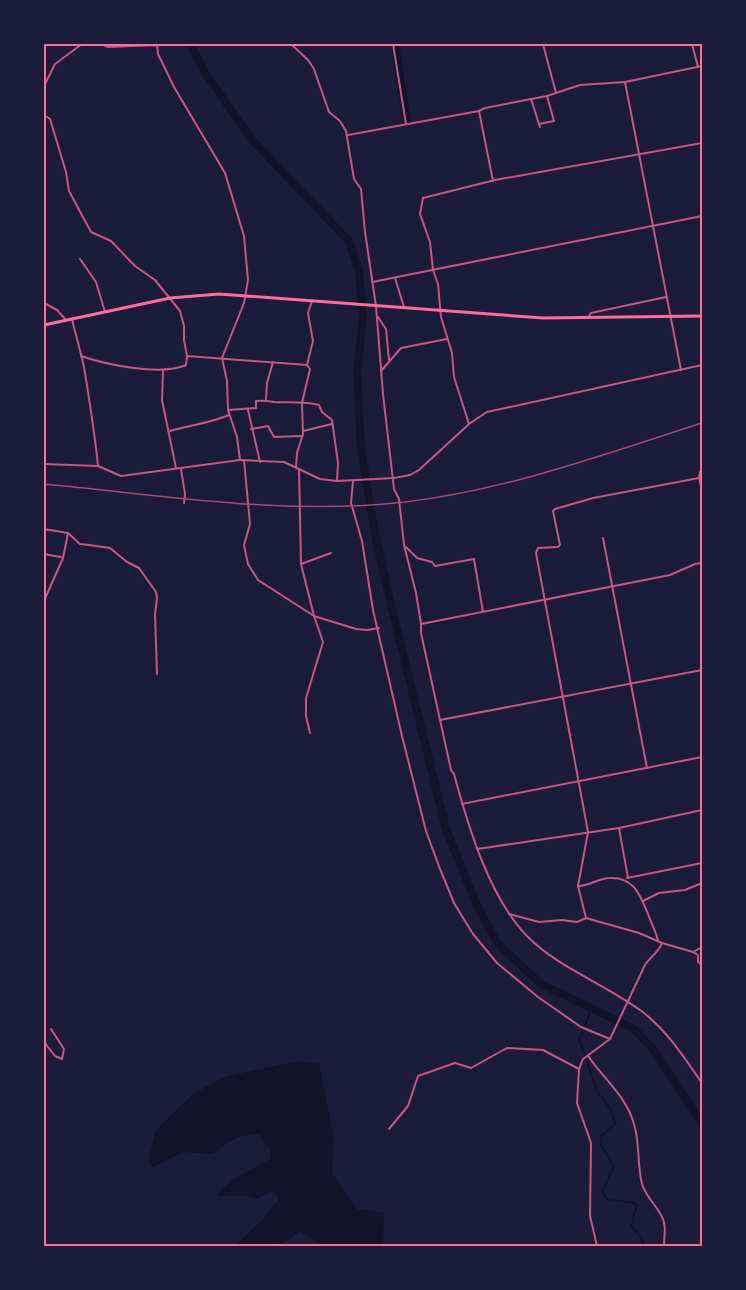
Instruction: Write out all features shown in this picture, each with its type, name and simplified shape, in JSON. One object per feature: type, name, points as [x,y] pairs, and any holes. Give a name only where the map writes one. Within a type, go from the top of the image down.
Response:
[{"type":"main road","points":[[44,325],[170,298],[219,294],[543,318],[702,316]]},
{"type":"street","points":[[44,86],[55,64],[82,44]]},
{"type":"street","points":[[101,44],[108,47],[157,45],[158,54],[174,87],[228,180],[244,236],[248,280],[241,313],[222,358],[227,381],[228,410],[242,460],[250,524],[244,545],[248,564],[258,580],[314,616],[356,629],[379,628]]},
{"type":"street","points":[[291,44],[314,69],[329,112],[340,121],[348,135],[354,179],[361,189],[374,306],[386,329],[389,360]]},
{"type":"street","points":[[393,44],[406,125]]},
{"type":"street","points":[[543,44],[556,93]]},
{"type":"street","points":[[693,44],[698,67]]},
{"type":"street","points":[[348,135],[479,111],[580,86],[625,82],[702,66]]},
{"type":"street","points":[[625,82],[681,370]]},
{"type":"street","points":[[531,99],[539,126],[554,121],[547,96]]},
{"type":"street","points":[[479,111],[493,181]]},
{"type":"street","points":[[44,115],[50,119],[66,172],[69,191],[91,232],[111,241],[135,266],[155,280],[183,316],[186,365],[177,369],[163,371],[98,361],[81,356]]},
{"type":"street","points":[[469,424],[454,377],[452,353],[433,270],[430,242],[420,214],[423,198],[493,181],[702,143]]},
{"type":"street","points":[[372,282],[702,216]]},
{"type":"street","points":[[80,259],[96,282],[105,312]]},
{"type":"street","points":[[395,278],[405,308]]},
{"type":"street","points":[[588,319],[591,312],[667,296]]},
{"type":"street","points":[[310,733],[306,716],[306,698],[323,642],[301,564],[297,453],[303,431],[302,402],[310,369],[307,365],[313,340],[308,313],[312,301]]},
{"type":"street","points":[[44,303],[57,310],[66,320]]},
{"type":"street","points":[[377,315],[392,479],[399,499],[404,546],[416,593],[422,624],[421,633],[451,770],[477,849],[509,914],[529,938],[541,948],[643,1012],[674,1042],[702,1083]]},
{"type":"street","points":[[72,319],[95,432],[98,466]]},
{"type":"street","points":[[381,371],[401,348],[447,339]]},
{"type":"street","points":[[187,356],[307,365]]},
{"type":"street","points":[[266,399],[267,383],[273,362]]},
{"type":"street","points":[[44,464],[98,466],[121,476],[242,460],[284,462],[320,479],[337,482],[392,479],[410,475],[419,470],[469,424],[488,412],[702,365]]},
{"type":"street","points":[[163,371],[162,400],[177,469]]},
{"type":"street","points":[[228,410],[256,408],[256,401],[266,399],[276,402],[302,402],[319,405],[333,424],[338,463],[337,482]]},
{"type":"street","points":[[248,410],[260,462]]},
{"type":"street","points":[[170,431],[229,415]]},
{"type":"street","points":[[303,431],[333,424]]},
{"type":"street","points":[[251,429],[268,426],[274,437],[302,436]]},
{"type":"street","points":[[181,469],[184,503]]},
{"type":"street","points":[[702,471],[699,478],[702,491]]},
{"type":"street","points":[[586,918],[578,886],[588,832],[536,553],[538,548],[558,547],[560,544],[553,511],[555,509],[593,498],[699,478]]},
{"type":"street","points":[[354,481],[351,503],[360,533],[374,610],[402,736],[426,831],[454,903],[473,934],[497,963],[538,997],[581,1027],[610,1039]]},
{"type":"street","points":[[44,529],[68,534],[80,544],[110,548],[127,562],[139,568],[157,594],[154,614],[157,674]]},
{"type":"street","points":[[44,601],[63,558],[68,534]]},
{"type":"street","points":[[603,538],[647,768]]},
{"type":"street","points":[[404,546],[417,558],[432,562],[435,567],[474,559],[483,612]]},
{"type":"street","points":[[301,564],[331,553]]},
{"type":"street","points":[[44,554],[63,558]]},
{"type":"street","points":[[422,624],[669,575],[702,563]]},
{"type":"street","points":[[440,720],[702,670]]},
{"type":"street","points":[[462,804],[702,757]]},
{"type":"street","points":[[477,849],[619,828],[702,810]]},
{"type":"street","points":[[619,828],[628,879],[636,887],[656,930],[658,941]]},
{"type":"street","points":[[578,886],[585,886],[608,878],[628,879],[702,863]]},
{"type":"street","points":[[642,901],[659,893],[685,890],[702,883]]},
{"type":"street","points":[[509,914],[539,922],[562,920],[577,922],[586,918],[693,952],[698,955],[698,962],[702,965]]},
{"type":"street","points":[[597,1246],[590,1216],[591,1143],[577,1103],[579,1069],[585,1058],[610,1039],[645,965],[660,950],[663,943]]},
{"type":"street","points":[[693,952],[702,948]]},
{"type":"street","points":[[44,1042],[55,1056],[62,1059],[64,1049],[51,1029]]},
{"type":"street","points":[[389,1129],[408,1106],[418,1076],[455,1063],[471,1068],[513,1047],[543,1050],[579,1069]]},
{"type":"street","points":[[585,1058],[618,1090],[629,1109],[635,1125],[642,1185],[662,1215],[664,1246]]},
{"type":"shaded area","points":[[298,1061],[319,1064],[334,1138],[332,1173],[357,1209],[384,1213],[383,1246],[323,1246],[300,1231],[280,1246],[235,1246],[265,1217],[278,1200],[276,1193],[269,1192],[257,1199],[247,1196],[215,1196],[233,1179],[270,1159],[271,1149],[260,1135],[240,1137],[213,1154],[183,1152],[153,1167],[148,1163],[156,1130],[193,1094],[224,1077]]},
{"type":"waterway","points":[[190,44],[206,74],[252,140],[349,241],[359,271],[363,317],[357,373],[361,449],[375,534],[446,829],[475,901],[497,943],[541,984],[634,1029],[653,1049],[702,1124]]},
{"type":"waterway","points":[[395,44],[407,122]]},
{"type":"waterway","points":[[585,1026],[592,1007]]},
{"type":"waterway","points":[[583,1031],[579,1039],[597,1091],[611,1110],[615,1124],[602,1135],[600,1144],[614,1166],[602,1192],[607,1199],[635,1203],[637,1206],[631,1226],[641,1237],[644,1246]]},
{"type":"railway","points":[[44,484],[269,505],[315,507],[405,502],[518,480],[702,423]]}]
